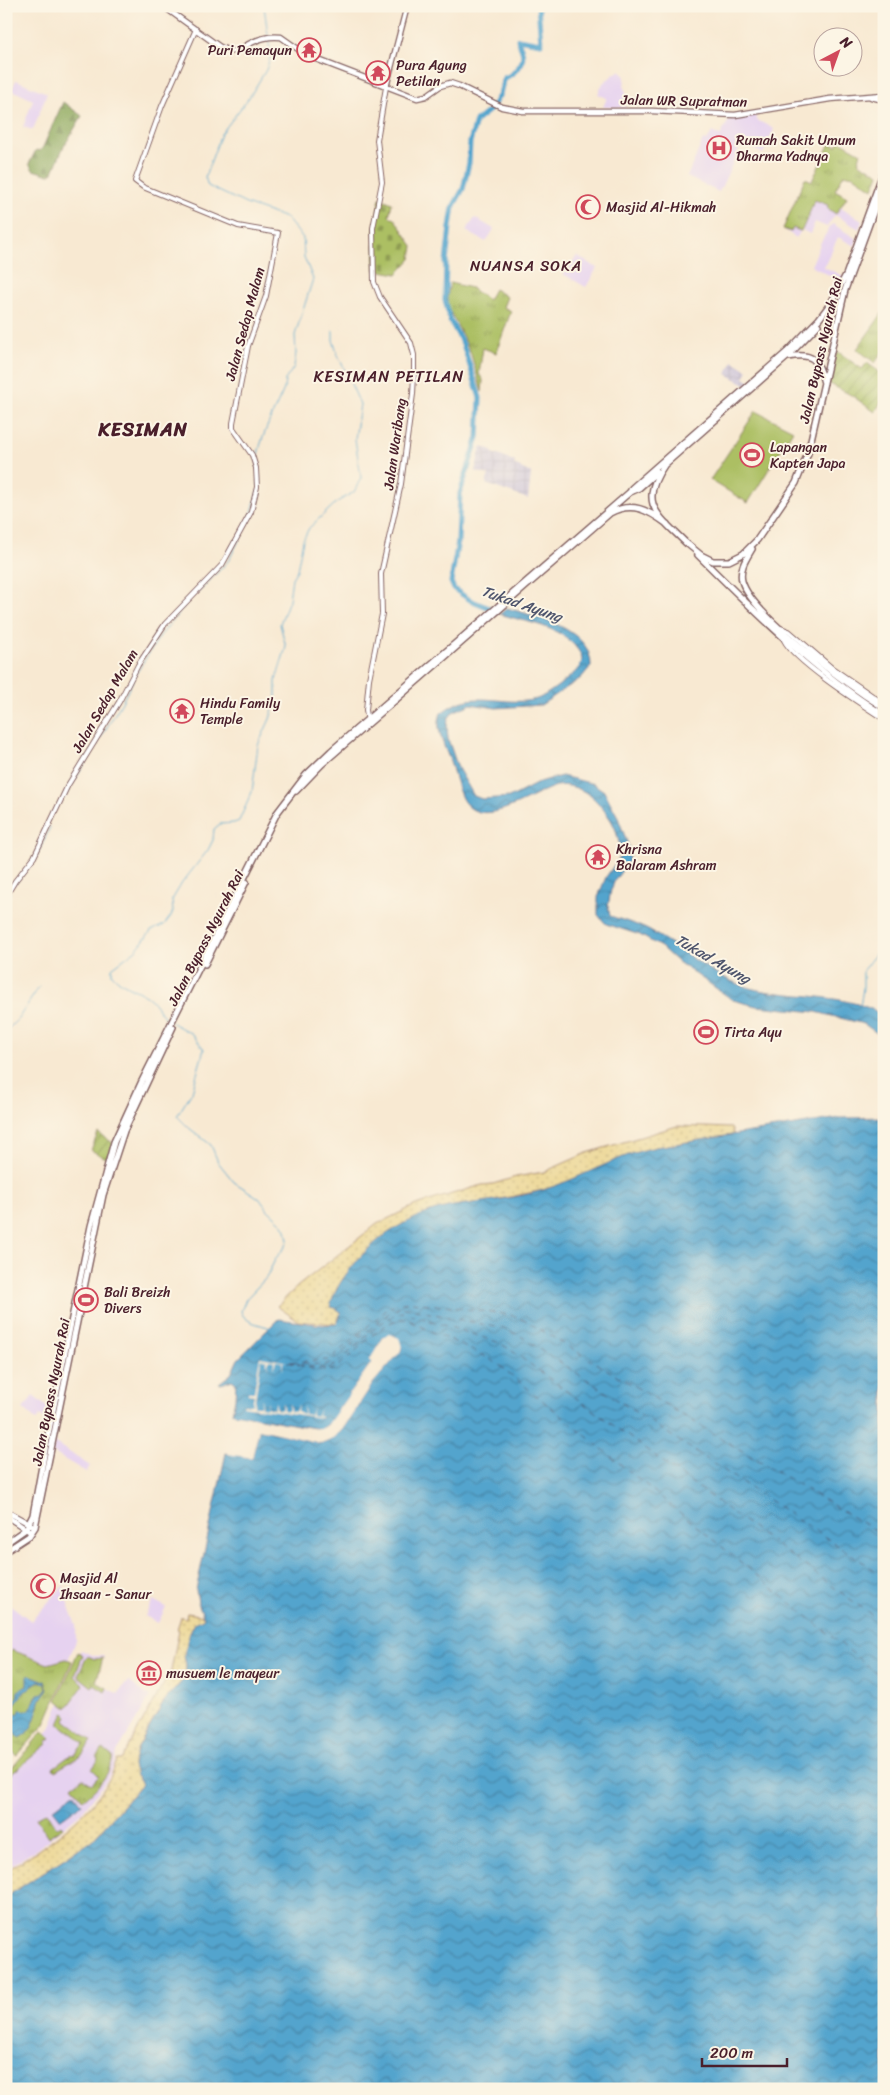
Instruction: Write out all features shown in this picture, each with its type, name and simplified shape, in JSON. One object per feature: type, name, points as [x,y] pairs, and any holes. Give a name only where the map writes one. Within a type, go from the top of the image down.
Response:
[{"type":"highway","name":"Jalan Bypass Ngurah Rai","points":[[755,542],[787,498],[801,473],[824,384],[845,290],[884,170]]},
{"type":"highway","name":"Jalan Bypass Ngurah Rai","points":[[630,492],[639,488],[787,357],[814,330],[826,315],[854,253],[879,189],[884,183]]},
{"type":"highway","name":"Jalan Bypass Ngurah Rai","points":[[28,1527],[42,1479],[92,1240],[110,1170],[128,1120],[167,1036],[255,860],[285,808],[298,789],[316,770],[795,344],[812,328],[831,303]]},
{"type":"highway","points":[[787,357],[803,354],[812,357],[818,365],[824,384]]},
{"type":"highway","name":"Jalan Bypass Ngurah Rai","points":[[665,464],[655,480],[651,494],[654,508],[666,524],[685,542]]},
{"type":"highway","name":"Jalan Bypass Ngurah Rai","points":[[502,605],[615,511],[627,507],[642,509],[666,524]]},
{"type":"highway","points":[[685,542],[701,554],[716,561],[729,561],[746,552],[755,542]]},
{"type":"highway","points":[[685,542],[817,668],[884,717]]},
{"type":"highway","points":[[755,542],[742,570],[742,581],[753,601],[781,628],[840,678],[884,706]]},
{"type":"highway","points":[[781,628],[782,635]]},
{"type":"highway","name":"Jalan Bypass Ngurah Rai","points":[[6,1551],[32,1533],[35,1528],[42,1479]]},
{"type":"highway","points":[[6,1543],[28,1527]]},
{"type":"main road","points":[[163,6],[196,29]]},
{"type":"main road","points":[[386,87],[407,6]]},
{"type":"main road","name":"Jalan WR Supratman","points":[[196,29],[220,47],[233,52],[254,41],[284,37],[308,56],[417,98],[428,95],[443,84],[453,84],[497,104],[523,111],[668,112],[735,115],[830,99],[884,96]]},
{"type":"main road","name":"Jalan WR Supratman","points":[[871,97],[884,100]]},
{"type":"main road","points":[[6,1511],[28,1527],[32,1533]]},
{"type":"main road","points":[[6,1516],[28,1527],[35,1528]]},
{"type":"street","name":"Jalan Sedap Malam","points":[[6,896],[15,881],[34,858],[68,785],[119,702],[139,663],[162,628],[192,595],[212,578],[225,561],[248,519],[254,503],[257,480],[254,460],[235,432],[233,423],[248,346],[266,296],[278,233],[233,224],[143,187],[135,181],[162,106],[196,29]]},
{"type":"street","name":"Jalan Waribang","points":[[368,722],[369,679],[382,614],[381,574],[401,484],[414,394],[414,355],[411,343],[380,297],[374,282],[374,224],[382,182],[377,140],[386,87]]},
{"type":"shaded area","points":[[620,70],[625,77],[624,87],[627,96],[625,108],[603,107],[607,98],[598,94],[603,83]]},
{"type":"shaded area","points":[[16,80],[47,93],[33,130],[23,127],[33,100],[12,90]]},
{"type":"shaded area","name":"Rumah Sakit Umum Dharma Yadnya","points":[[756,115],[757,120],[774,129],[763,154],[742,143],[719,192],[687,177],[703,140],[707,141],[712,132],[720,136],[730,118]]},
{"type":"shaded area","points":[[816,173],[838,185],[835,190],[847,197],[841,207],[862,221],[859,229],[835,215],[827,227],[815,222],[810,234],[802,230],[796,238],[783,229],[805,178],[811,181]]},
{"type":"shaded area","points":[[475,218],[494,229],[486,242],[466,231]]},
{"type":"shaded area","points":[[833,224],[857,239],[855,246],[838,237],[824,267],[843,276],[841,281],[811,266],[821,242]]},
{"type":"shaded area","points":[[577,256],[597,268],[586,287],[563,274]]},
{"type":"shaded area","points":[[733,361],[748,370],[744,378],[751,382],[747,385],[726,374]]},
{"type":"shaded area","points":[[481,447],[490,449],[493,453],[515,462],[514,465],[531,473],[528,499],[486,484],[489,475],[475,471]]},
{"type":"shaded area","points":[[33,1396],[52,1411],[47,1421],[40,1416],[36,1420],[23,1409]]},
{"type":"shaded area","points":[[54,1442],[90,1466],[86,1472],[52,1452]]},
{"type":"shaded area","points":[[64,1585],[64,1594],[76,1625],[76,1641],[44,1718],[6,1764],[6,1612],[12,1606],[31,1621]]},
{"type":"shaded area","points":[[153,1600],[166,1607],[158,1623],[145,1616]]},
{"type":"shaded area","points":[[81,1650],[95,1656],[104,1656],[96,1682],[118,1694],[128,1681],[150,1697],[117,1752],[114,1766],[107,1780],[82,1812],[37,1849],[6,1869],[6,1778],[50,1729]]},
{"type":"green space","points":[[63,102],[82,116],[63,148],[53,172],[49,175],[33,170],[29,164],[36,150],[40,151],[43,147]]},
{"type":"green space","points":[[840,141],[861,153],[858,162],[879,174],[873,189],[854,176],[844,174],[835,190],[847,197],[836,214],[827,208],[828,205],[815,200],[802,230],[793,228],[791,232],[783,229],[805,178],[812,181],[830,143],[837,146]]},
{"type":"green space","points":[[380,198],[392,203],[389,216],[394,218],[413,246],[411,259],[397,274],[375,270],[374,231]]},
{"type":"green space","points":[[450,283],[471,288],[488,300],[494,289],[507,297],[503,307],[511,311],[496,353],[483,348],[479,374],[483,380],[482,392],[470,351],[448,307],[447,298]]},
{"type":"green space","points":[[884,311],[884,350],[875,363],[857,349]]},
{"type":"green space","points":[[837,351],[862,369],[867,363],[884,375],[884,397],[875,412],[851,395],[828,383]]},
{"type":"green space","name":"Lapangan Kapten Japa","points":[[756,411],[793,430],[748,503],[710,480]]},
{"type":"green space","points":[[98,1133],[113,1143],[107,1159],[91,1150]]},
{"type":"green space","points":[[12,1650],[48,1664],[66,1659],[72,1661],[45,1724],[17,1756],[6,1746],[6,1656]]},
{"type":"green space","points":[[78,1652],[83,1655],[75,1676],[84,1685],[67,1708],[57,1700]]},
{"type":"green space","points":[[87,1656],[95,1659],[103,1658],[96,1682],[107,1688],[105,1692],[94,1685],[92,1687],[78,1676]]},
{"type":"green space","points":[[64,1713],[67,1716],[65,1720],[92,1741],[82,1755],[55,1771],[53,1768],[72,1754],[74,1756],[84,1743],[59,1724]]},
{"type":"green space","points":[[43,1731],[51,1738],[47,1741],[47,1744],[9,1776],[10,1780],[6,1782],[6,1775]]},
{"type":"green space","points":[[103,1749],[113,1757],[109,1770],[98,1786],[83,1800],[72,1786],[83,1778],[91,1784],[99,1776],[92,1769]]},
{"type":"green space","points":[[47,1812],[57,1828],[61,1825],[63,1827],[48,1837],[36,1818]]},
{"type":"sand","points":[[677,1126],[731,1128],[734,1135],[656,1147],[572,1181],[543,1190],[451,1207],[341,1312],[337,1324],[298,1321],[277,1306],[298,1286],[377,1224],[416,1205],[482,1185],[544,1172],[587,1153]]},
{"type":"sand","points":[[187,1613],[205,1616],[193,1626],[184,1655],[186,1665],[185,1678],[165,1700],[138,1748],[133,1765],[142,1784],[92,1840],[6,1897],[6,1871],[39,1850],[72,1824],[100,1794],[110,1778],[117,1760],[121,1760],[171,1671],[179,1630],[177,1629],[181,1617],[186,1618]]},
{"type":"water","points":[[507,608],[546,620],[572,633],[582,642],[589,653],[591,666],[581,678],[541,705],[496,708],[471,704],[453,712],[448,719],[448,739],[458,768],[474,796],[482,799],[511,797],[542,781],[562,776],[594,784],[604,791],[617,815],[630,850],[628,862],[615,880],[611,890],[608,906],[610,916],[650,931],[717,974],[744,986],[758,990],[840,1000],[871,1009],[884,1016],[884,1038],[864,1024],[816,1012],[756,1006],[733,1000],[674,959],[661,947],[640,935],[606,924],[598,915],[598,897],[606,877],[622,854],[612,821],[598,803],[585,792],[574,787],[557,786],[510,807],[485,813],[474,810],[465,803],[440,732],[439,719],[441,713],[453,705],[476,699],[524,701],[540,698],[567,679],[577,670],[582,662],[578,650],[562,635],[542,626],[500,614]]},
{"type":"water","points":[[884,1117],[884,2089],[6,2089],[6,1897],[92,1840],[142,1784],[136,1776],[133,1765],[138,1748],[165,1700],[185,1678],[186,1665],[184,1655],[189,1635],[195,1623],[204,1618],[196,1590],[226,1453],[252,1458],[259,1429],[321,1443],[333,1438],[344,1427],[373,1383],[400,1352],[402,1347],[394,1335],[383,1338],[370,1361],[372,1362],[330,1423],[320,1429],[232,1413],[236,1383],[232,1380],[219,1383],[231,1374],[238,1359],[278,1319],[322,1325],[337,1324],[341,1312],[330,1307],[337,1289],[344,1278],[376,1242],[387,1233],[412,1219],[439,1209],[535,1192],[560,1184],[628,1155],[656,1147],[839,1118]]},
{"type":"water","points":[[30,1675],[45,1681],[48,1689],[41,1699],[31,1728],[24,1736],[19,1738],[6,1727],[6,1712],[10,1711],[10,1703],[17,1697],[18,1691],[27,1686],[27,1677]],"holes":[[[39,1681],[46,1684],[47,1688],[43,1693],[38,1694],[30,1709],[25,1711],[21,1709],[18,1714],[13,1712],[16,1703],[31,1687]]]},
{"type":"water","points":[[74,1793],[82,1804],[61,1819],[53,1809]]},
{"type":"pier","points":[[389,1334],[399,1338],[402,1347],[400,1352],[373,1383],[344,1427],[333,1438],[321,1443],[259,1429],[252,1458],[228,1454],[229,1452],[250,1456],[259,1427],[321,1440],[332,1436],[342,1425],[371,1381],[398,1351],[399,1344],[393,1338],[385,1340],[373,1359],[375,1363],[327,1429],[320,1432],[312,1432],[231,1415],[232,1413],[312,1429],[326,1427],[372,1362],[369,1361],[383,1338]]},
{"type":"pier","points":[[260,1357],[287,1362],[283,1362],[282,1371],[282,1362],[276,1361],[273,1369],[274,1361],[269,1360],[267,1368],[267,1360],[261,1359],[254,1406],[260,1406],[262,1398],[261,1407],[267,1408],[268,1400],[268,1408],[274,1409],[276,1401],[276,1409],[281,1410],[283,1402],[283,1410],[288,1411],[290,1403],[290,1411],[295,1412],[298,1404],[297,1412],[303,1414],[304,1405],[304,1414],[310,1415],[313,1407],[311,1415],[317,1416],[320,1408],[318,1416],[321,1418],[243,1406],[244,1404],[252,1405],[254,1395],[248,1394],[248,1392],[254,1392]]},
{"type":"waterway","points":[[6,14],[8,6]]},
{"type":"waterway","points":[[264,6],[268,35]]},
{"type":"waterway","name":"Tukad Ayung","points":[[497,611],[470,600],[454,589],[451,582],[458,541],[460,493],[478,437],[480,398],[463,344],[450,320],[445,300],[446,262],[453,207],[463,189],[469,163],[470,142],[476,121],[491,109],[500,94],[504,78],[515,71],[521,64],[523,55],[518,39],[541,43],[538,6]]},
{"type":"waterway","points":[[259,486],[257,462],[260,446],[284,389],[285,380],[294,367],[296,353],[295,335],[313,279],[304,257],[303,238],[286,218],[246,204],[208,186],[205,177],[221,134],[250,96],[266,70],[271,55],[268,39]]},
{"type":"waterway","points":[[169,1021],[148,997],[116,978],[112,974],[112,968],[136,950],[151,931],[164,925],[171,916],[173,911],[172,900],[182,883],[208,850],[213,840],[214,829],[220,824],[239,821],[252,792],[258,745],[270,719],[276,698],[276,680],[286,647],[280,624],[289,600],[292,578],[297,570],[303,540],[309,528],[337,502],[354,492],[361,478],[355,439],[360,404],[337,353],[333,340],[333,331]]},
{"type":"waterway","points":[[197,594],[229,560],[251,516],[258,490]]},
{"type":"waterway","points":[[64,798],[121,704],[137,672],[160,636],[184,607]]},
{"type":"waterway","points":[[15,884],[36,858],[50,827]]},
{"type":"waterway","points":[[6,900],[10,893]]},
{"type":"waterway","points":[[860,1007],[863,970],[877,952],[882,929]]},
{"type":"waterway","points":[[6,1031],[18,1019],[39,987]]},
{"type":"waterway","points":[[172,1023],[192,1034],[204,1049],[192,1092],[177,1116],[211,1145],[218,1162],[234,1182],[259,1198],[286,1230],[288,1240],[286,1246],[276,1258],[266,1278],[246,1299],[241,1311],[249,1321],[271,1328]]},
{"type":"ferry route","points":[[290,1362],[329,1360],[390,1307],[401,1303],[413,1302],[511,1315],[526,1321],[884,1536]]},
{"type":"ferry route","points":[[292,1362],[324,1365],[330,1363],[389,1313],[401,1307],[505,1329],[519,1335],[884,1576]]},
{"type":"ferry route","points":[[297,1364],[323,1368],[332,1367],[375,1328],[393,1315],[402,1312],[497,1342],[508,1348],[884,1624]]},
{"type":"ferry route","points":[[287,1362],[323,1371],[333,1370],[369,1338],[390,1323],[399,1320],[408,1320],[488,1358],[884,1679]]},
{"type":"place","name":"Puri Pemayun","points":[[309,50]]},
{"type":"place","name":"Pura Agung Petilan","points":[[378,73]]},
{"type":"place","name":"Rumah Sakit Umum Dharma Yadnya","points":[[719,148]]},
{"type":"place","name":"Masjid Al-Hikmah","points":[[588,207]]},
{"type":"place","name":"Lapangan Kapten Japa","points":[[752,455]]},
{"type":"place","name":"Hindu Family Temple","points":[[182,711]]},
{"type":"place","name":"Khrisna Balaram Ashram","points":[[598,857]]},
{"type":"place","name":"Tirta Ayu","points":[[706,1032]]},
{"type":"place","name":"Bali Breizh Divers","points":[[86,1300]]},
{"type":"place","name":"Masjid Al Ihsaan - Sanur","points":[[43,1586]]},
{"type":"place","name":"musuem le mayeur","points":[[149,1673]]},
{"type":"district","name":"NUANSA SOKA","points":[[526,266]]},
{"type":"district","name":"KESIMAN PETILAN","points":[[389,376]]},
{"type":"district","name":"KESIMAN","points":[[143,429]]}]
